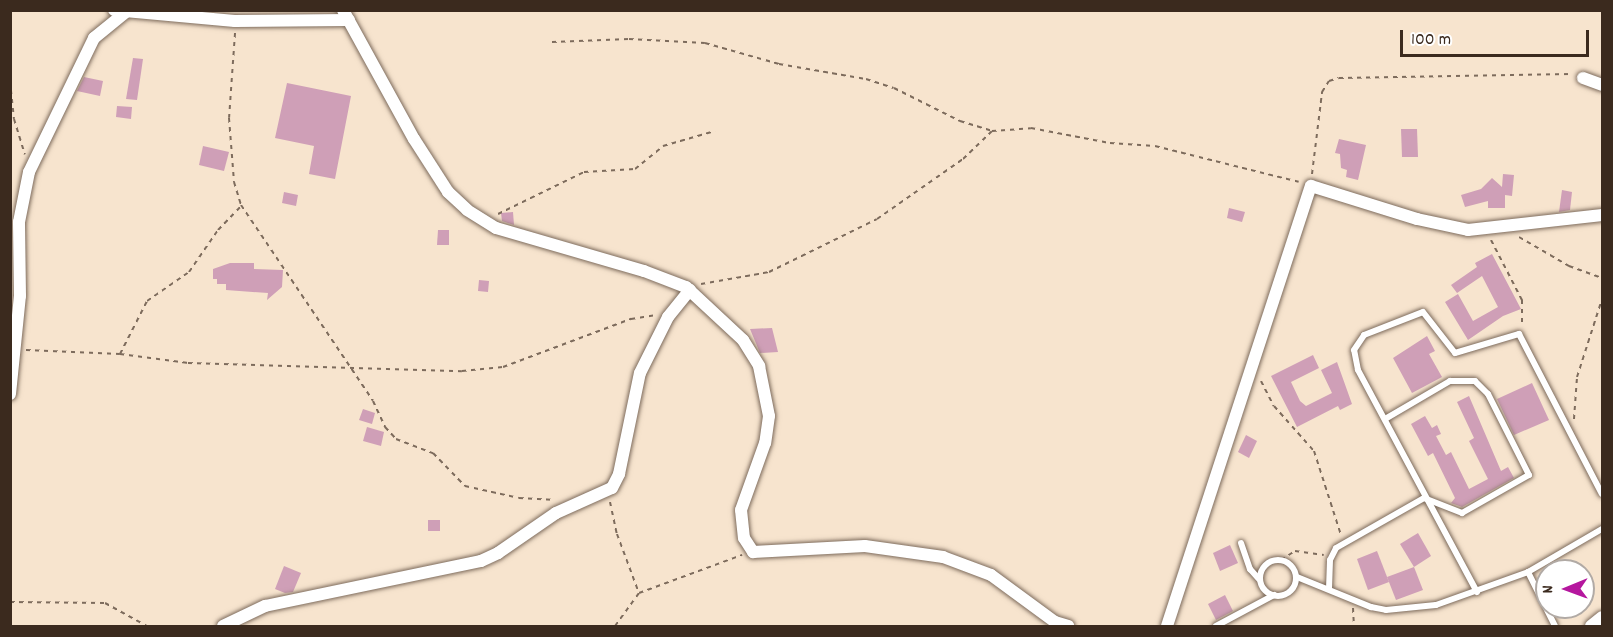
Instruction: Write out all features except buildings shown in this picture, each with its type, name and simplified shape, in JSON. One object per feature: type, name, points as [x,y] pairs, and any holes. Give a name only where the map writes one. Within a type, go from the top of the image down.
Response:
[{"type":"street","points":[[10,394],[17,350],[19,222],[29,172],[93,38],[120,11],[235,21],[346,16],[432,169],[448,192],[482,221],[688,289],[743,340],[759,366],[766,393],[765,443],[741,510],[744,538],[753,552],[865,546],[943,557],[991,575],[1055,622],[1068,627]]},
{"type":"street","points":[[1583,78],[1602,86]]},
{"type":"street","points":[[1167,627],[1311,186],[1443,226],[1503,227],[1602,215]]},
{"type":"street","points":[[223,627],[265,606],[481,561],[498,553],[556,513],[612,488],[619,474],[640,373],[668,317],[688,289]]},
{"type":"street","points":[[1591,627],[1602,617]]},
{"type":"lane","points":[[1477,592],[1424,498],[1355,361],[1354,350],[1364,335],[1423,312],[1455,353],[1519,334],[1602,494]]},
{"type":"lane","points":[[1384,418],[1450,381],[1474,381],[1488,394],[1528,469],[1524,480],[1462,513],[1424,498]]},
{"type":"lane","points":[[1329,589],[1330,560],[1333,550],[1424,498]]},
{"type":"lane","points":[[1297,578],[1329,589],[1353,601],[1386,610],[1410,609],[1477,592],[1528,572],[1602,529]]},
{"type":"lane","points":[[1241,543],[1250,569],[1259,579],[1261,587],[1274,595]]},
{"type":"lane","points":[[1216,627],[1274,595],[1293,588],[1297,578],[1293,566],[1281,560],[1267,564],[1259,579]]},
{"type":"lane","points":[[1528,572],[1556,627]]},
{"type":"path","points":[[235,21],[229,117],[234,182],[241,205],[396,439],[433,453],[465,486],[519,498],[555,500]]},
{"type":"path","points":[[552,42],[629,39],[705,43],[779,64],[866,79],[992,131],[1031,129],[1110,143],[1162,147],[1311,186],[1318,113],[1322,92],[1329,81],[1339,78],[1564,73],[1583,78]]},
{"type":"path","points":[[10,81],[14,119],[29,172]]},
{"type":"path","points":[[482,221],[584,172],[635,169],[663,146],[715,131]]},
{"type":"path","points":[[688,289],[769,272],[877,219],[963,159],[992,131]]},
{"type":"path","points":[[120,354],[147,301],[189,272],[218,230],[241,205]]},
{"type":"path","points":[[1503,227],[1569,266],[1602,278]]},
{"type":"path","points":[[1486,228],[1522,300],[1524,316],[1519,334]]},
{"type":"path","points":[[1576,440],[1577,377],[1602,299]]},
{"type":"path","points":[[17,350],[120,354],[188,363],[351,369],[503,367],[631,319],[668,317]]},
{"type":"path","points":[[1253,364],[1274,406],[1314,451],[1344,544]]},
{"type":"path","points":[[612,488],[612,517],[639,593]]},
{"type":"path","points":[[1281,560],[1291,552],[1306,550],[1330,560]]},
{"type":"path","points":[[615,627],[639,593],[753,552]]},
{"type":"path","points":[[1353,601],[1354,627]]},
{"type":"path","points":[[10,602],[112,604],[147,627]]}]
